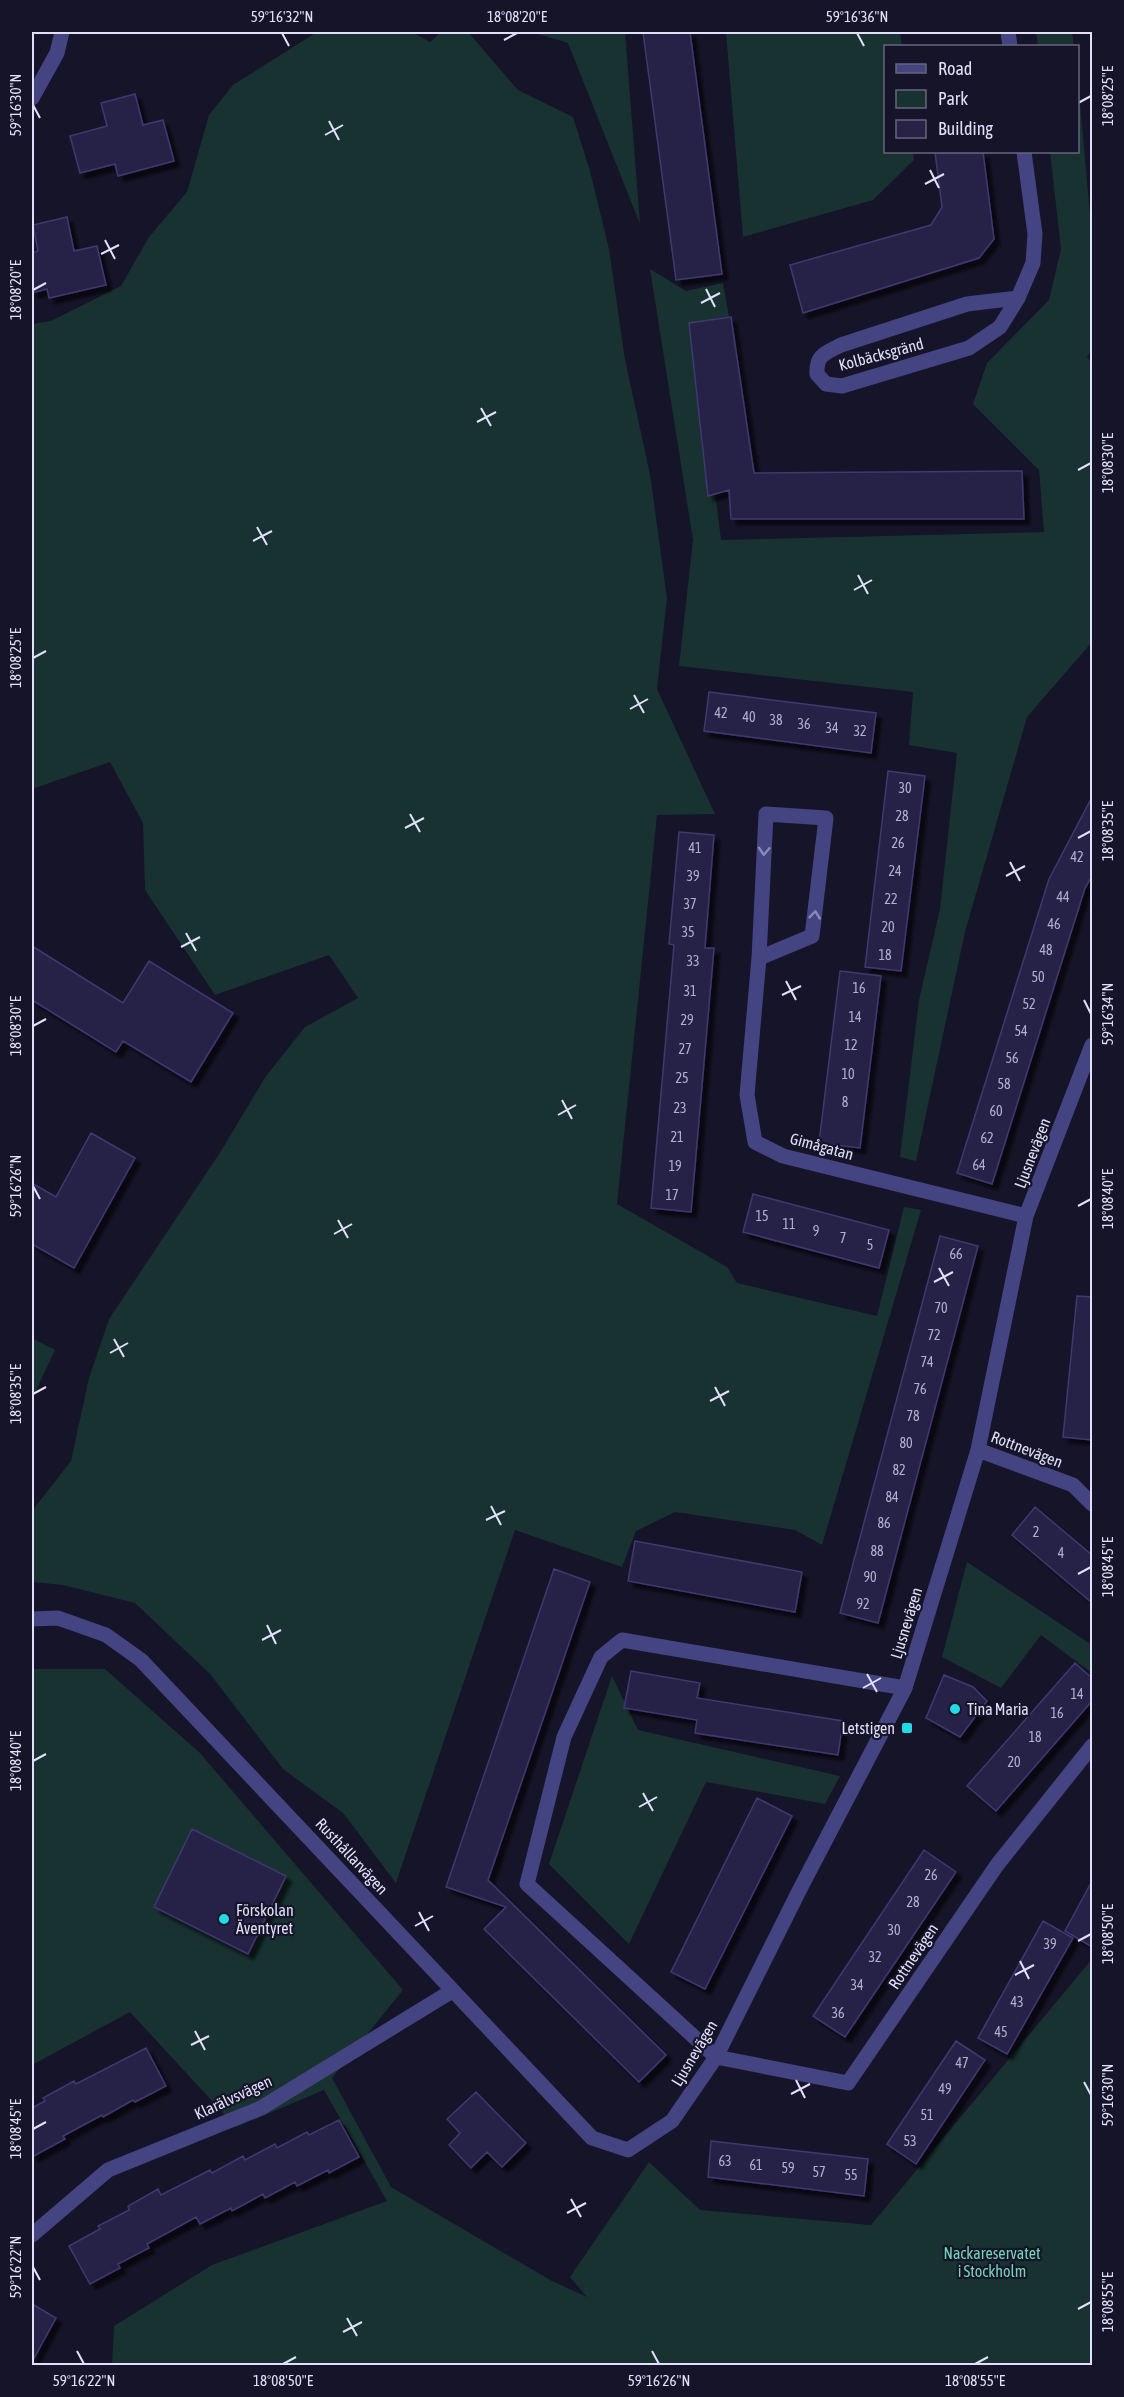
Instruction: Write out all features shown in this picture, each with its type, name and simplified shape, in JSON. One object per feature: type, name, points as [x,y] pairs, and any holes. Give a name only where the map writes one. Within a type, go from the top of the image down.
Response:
[{"type":"street","points":[[32,98],[57,53],[62,32]]},
{"type":"street","name":"Kolbäcksgränd","points":[[1018,298],[967,304],[841,345],[823,354],[816,363],[817,374],[826,384],[842,386],[969,348],[1000,327],[1018,298],[1034,263],[1035,234],[1024,153]]},
{"type":"street","name":"Gimågatan","points":[[759,958],[812,936],[826,818],[766,814],[759,958],[747,1095],[755,1142],[783,1156],[1026,1216]]},
{"type":"street","name":"Ljusnevägen","points":[[628,2150],[672,2121],[716,2057],[801,1887],[905,1688],[978,1450],[1026,1216],[1092,1045]]},
{"type":"street","name":"Rottnevägen","points":[[978,1450],[1073,1485],[1092,1504]]},
{"type":"street","name":"Rusthållarvägen","points":[[32,1619],[58,1618],[106,1635],[141,1660],[592,2138],[628,2150]]},
{"type":"street","points":[[716,2057],[527,1884],[564,1737],[601,1657],[622,1640],[905,1688]]},
{"type":"street","name":"Rottnevägen","points":[[716,2057],[848,2083],[997,1865],[1092,1746]]},
{"type":"street","name":"Klarälvsvägen","points":[[32,2235],[108,2170],[261,2108],[452,1991]]},
{"type":"green space","points":[[317,32],[412,32],[430,42],[441,32],[468,32],[518,90],[573,117],[590,171],[609,249],[625,360],[650,474],[667,598],[657,689],[715,814],[657,815],[617,1204],[727,1267],[737,1283],[877,1316],[904,1207],[921,1210],[822,1545],[795,1530],[675,1512],[636,1531],[622,1567],[515,1530],[396,1883],[343,1813],[283,1769],[210,1674],[135,1603],[63,1585],[32,1582],[32,1511],[71,1461],[89,1378],[109,1319],[221,1151],[266,1076],[305,1027],[358,998],[329,955],[215,995],[145,890],[143,823],[110,762],[32,789],[32,324],[51,321],[121,286],[149,237],[187,192],[209,115],[233,85]]},
{"type":"green space","points":[[531,32],[625,32],[640,224],[568,43]]},
{"type":"green space","points":[[726,32],[900,32],[902,45],[884,45],[884,153],[913,153],[914,160],[873,200],[743,237]]},
{"type":"green space","points":[[1036,32],[1072,32],[1074,45],[1038,45]]},
{"type":"green space","points":[[1079,92],[1092,237],[1092,349],[1087,357],[1092,364],[1092,642],[1027,717],[965,932],[916,1161],[900,1157],[919,1000],[940,909],[957,753],[909,745],[913,692],[679,666],[693,540],[650,269],[686,291],[723,283],[729,317],[694,323],[721,540],[1044,532],[1039,470],[973,404],[987,363],[1049,300],[1061,249],[1050,153],[1079,153]]},
{"type":"green space","points":[[32,1338],[55,1350],[32,1399]]},
{"type":"green space","points":[[967,1562],[1092,1645],[1092,1673],[1041,1635],[1001,1688],[942,1657]]},
{"type":"green space","name":"Nackareservatet i Stockholm","points":[[32,1669],[105,1669],[199,1752],[403,1990],[332,2078],[391,2187],[552,2281],[587,2297],[570,2277],[649,2162],[700,2210],[871,2225],[1092,1959],[1092,2365],[112,2365],[114,2326],[212,2265],[387,2201],[324,2090],[236,2127],[130,2012],[32,2065]]},
{"type":"green space","points":[[612,1676],[638,1730],[840,1776],[825,1804],[706,1782],[629,1944],[549,1864]]},
{"type":"building","points":[[643,32],[690,32],[722,274],[676,280]]},
{"type":"building","points":[[135,94],[143,125],[163,120],[174,161],[118,176],[115,164],[80,173],[70,136],[107,126],[101,103]]},
{"type":"building","points":[[935,153],[983,153],[994,239],[979,258],[803,313],[790,265],[931,225],[942,207]]},
{"type":"building","points":[[67,217],[74,251],[97,246],[106,285],[49,298],[47,289],[32,293],[32,253],[38,251],[33,225]]},
{"type":"building","points":[[731,317],[754,473],[1022,471],[1024,519],[731,519],[729,490],[708,496],[689,323]]},
{"type":"building","points":[[709,692],[876,713],[871,753],[704,731]]},
{"type":"building","points":[[888,771],[925,776],[901,971],[865,967]]},
{"type":"building","points":[[1092,797],[1092,876],[1085,888],[992,1184],[957,1173],[1049,879]]},
{"type":"building","points":[[679,832],[714,835],[705,948],[714,948],[691,1212],[651,1208],[674,945],[669,944]]},
{"type":"building","points":[[32,946],[123,1003],[149,961],[233,1013],[191,1082],[123,1041],[116,1052],[32,1000]]},
{"type":"building","points":[[840,971],[881,976],[860,1148],[819,1143]]},
{"type":"building","points":[[91,1133],[135,1158],[74,1268],[32,1244],[32,1183],[56,1197]]},
{"type":"building","points":[[753,1194],[889,1230],[879,1268],[743,1232]]},
{"type":"building","points":[[940,1236],[978,1246],[878,1623],[840,1613]]},
{"type":"building","points":[[1077,1296],[1092,1297],[1092,1440],[1063,1437]]},
{"type":"building","points":[[1035,1507],[1092,1555],[1092,1603],[1012,1535]]},
{"type":"building","points":[[635,1541],[802,1572],[795,1612],[628,1581]]},
{"type":"building","points":[[554,1569],[590,1582],[488,1880],[666,2055],[639,2082],[484,1929],[506,1907],[446,1887]]},
{"type":"building","points":[[1075,1663],[1092,1678],[1092,1701],[996,1811],[967,1786]]},
{"type":"building","points":[[631,1671],[700,1683],[697,1698],[843,1721],[838,1755],[695,1733],[697,1720],[624,1708]]},
{"type":"building","name":"Tina Maria","points":[[944,1675],[973,1687],[987,1701],[960,1737],[926,1718]]},
{"type":"building","points":[[757,1798],[792,1816],[705,1989],[671,1972]]},
{"type":"building","points":[[192,1829],[286,1876],[248,1954],[154,1907]]},
{"type":"building","points":[[924,1850],[956,1872],[845,2037],[813,2016]]},
{"type":"building","points":[[1092,1881],[1092,1947],[1065,1931]]},
{"type":"building","points":[[1043,1921],[1073,1938],[1007,2054],[978,2038]]},
{"type":"building","points":[[956,2041],[985,2060],[916,2164],[887,2144]]},
{"type":"building","points":[[146,2048],[166,2086],[135,2102],[133,2100],[103,2117],[102,2115],[63,2136],[65,2139],[32,2157],[32,2108],[45,2101],[43,2098],[74,2081],[76,2084]]},
{"type":"building","points":[[476,2092],[526,2143],[502,2167],[487,2152],[471,2168],[449,2145],[460,2133],[447,2119]]},
{"type":"building","points":[[339,2120],[359,2157],[297,2186],[295,2182],[265,2198],[263,2194],[232,2211],[231,2208],[200,2224],[196,2217],[147,2244],[149,2248],[118,2264],[120,2268],[90,2284],[69,2246],[100,2229],[98,2226],[129,2210],[128,2206],[158,2189],[161,2195],[210,2170],[212,2173],[243,2156],[245,2160],[275,2144],[277,2148],[307,2132],[309,2135]]},
{"type":"building","points":[[711,2141],[868,2159],[864,2196],[708,2177]]},
{"type":"building","points":[[32,2304],[56,2318],[32,2362]]},
{"type":"place","name":"Tina Maria","points":[[955,1709]]},
{"type":"place","name":"Letstigen","points":[[907,1728]]},
{"type":"place","name":"Förskolan Äventyret","points":[[224,1919]]}]
